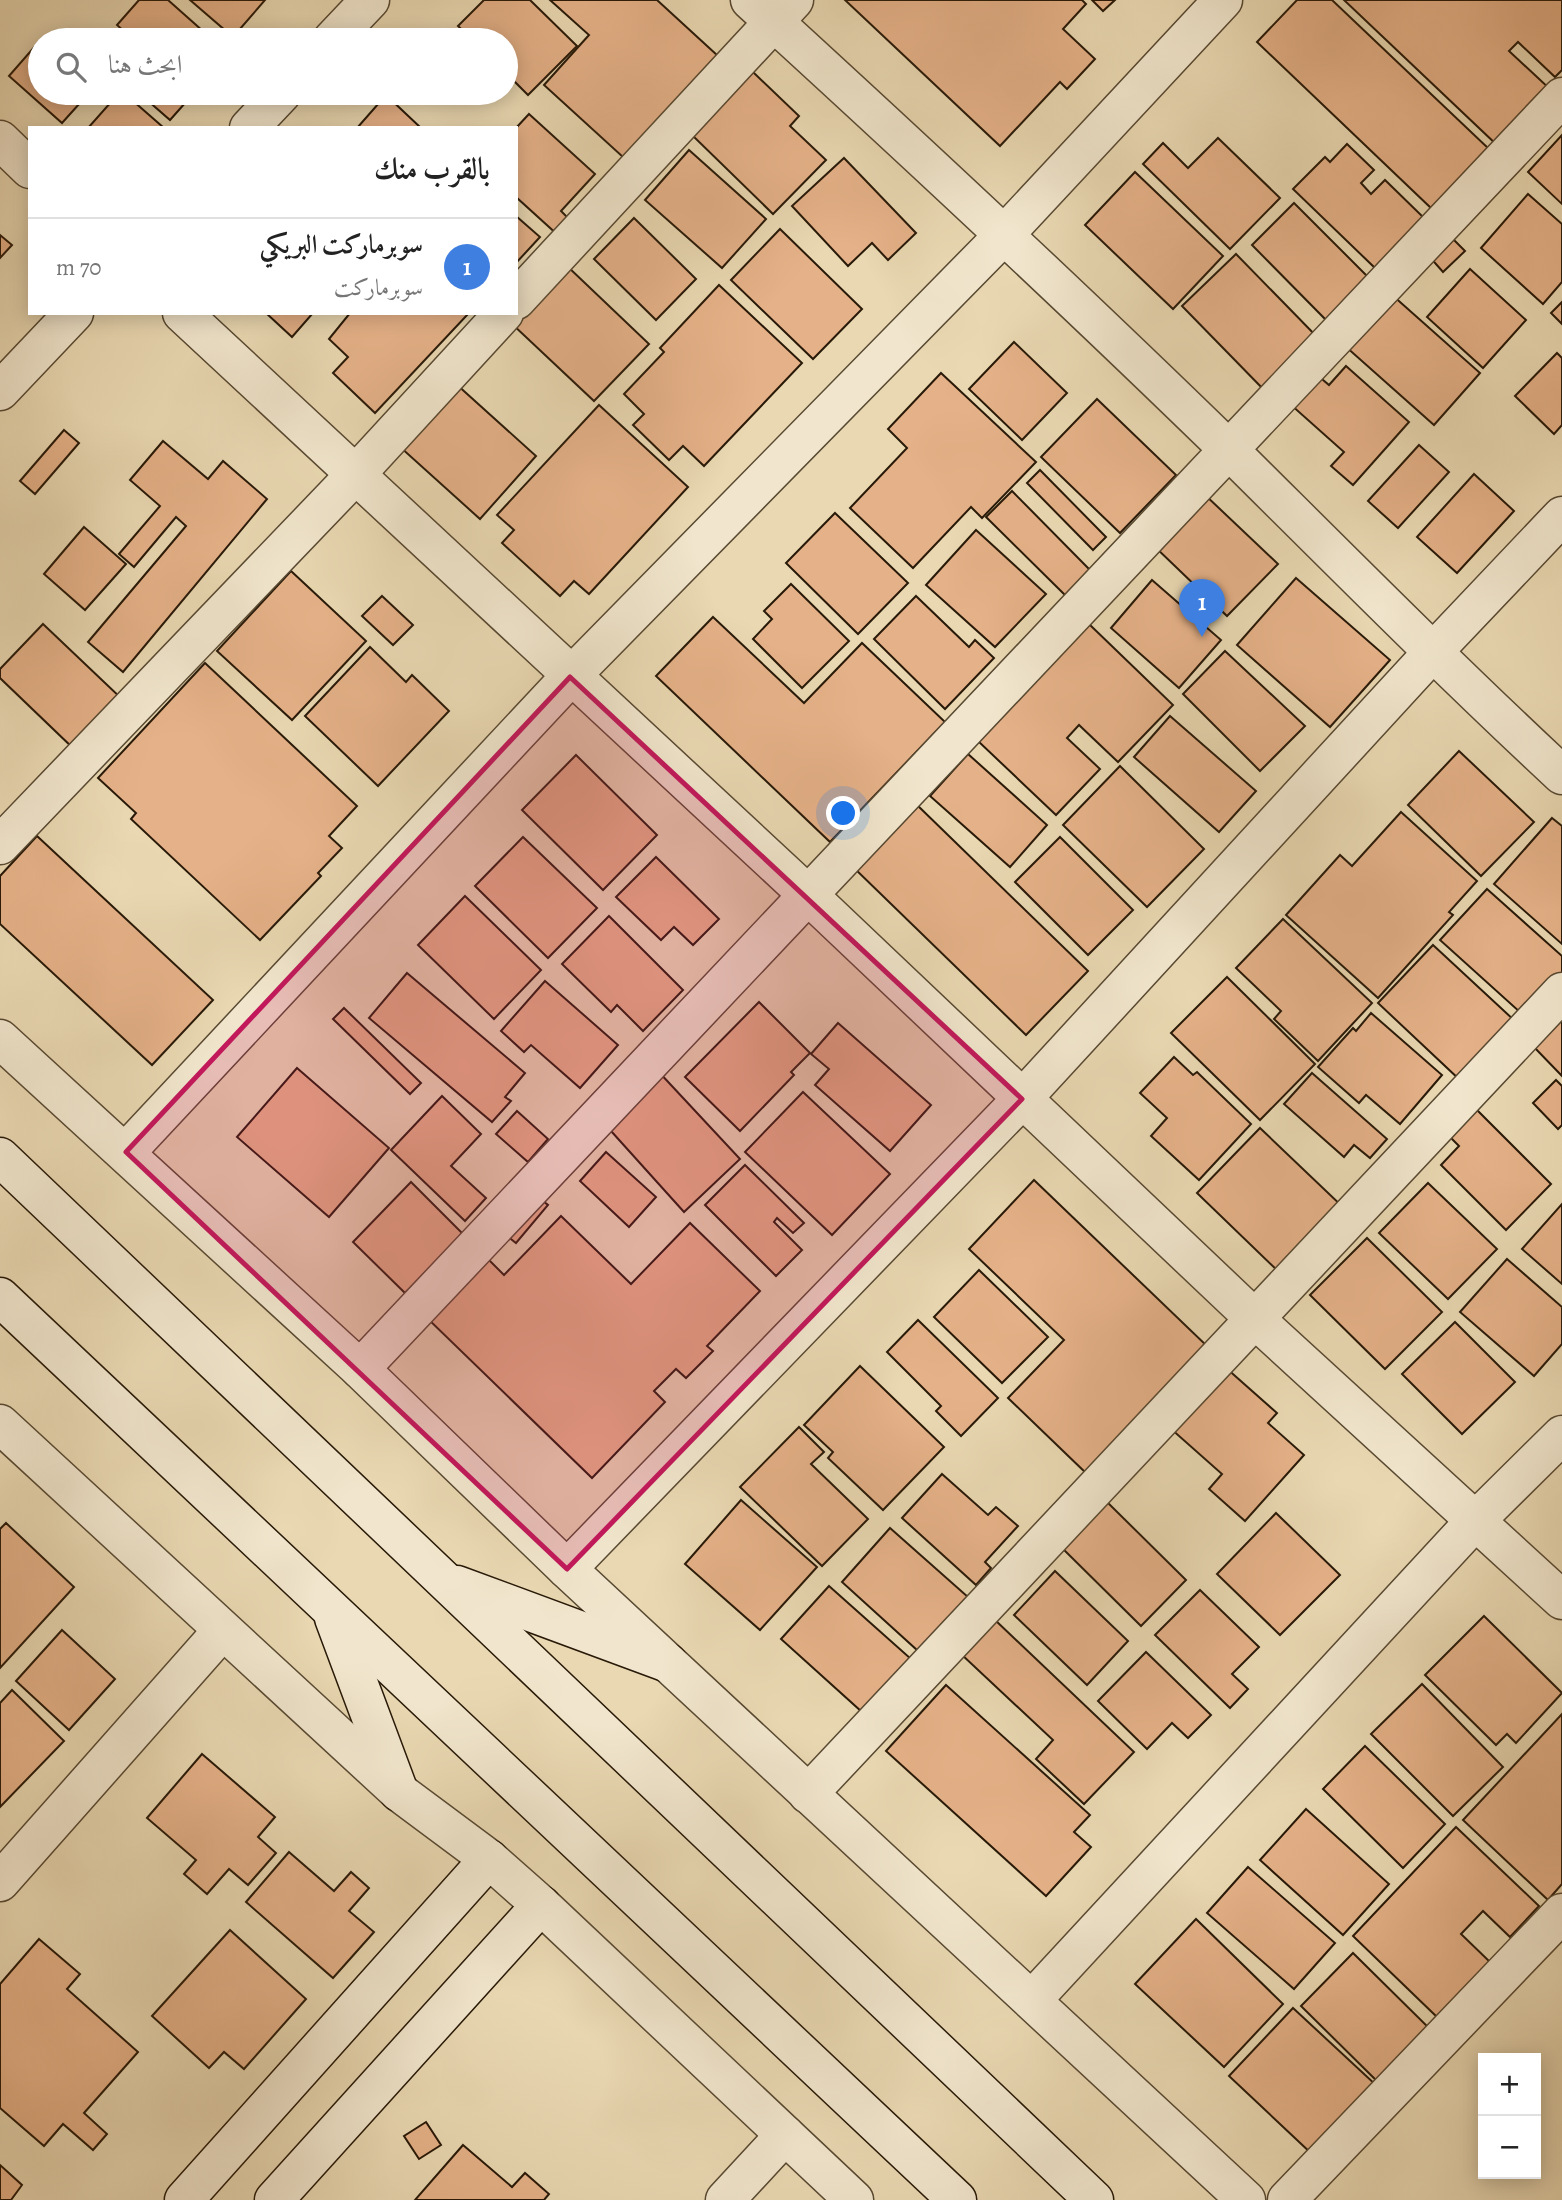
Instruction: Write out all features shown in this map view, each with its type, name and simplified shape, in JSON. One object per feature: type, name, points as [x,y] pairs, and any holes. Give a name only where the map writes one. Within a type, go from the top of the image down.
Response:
[{"type":"street","points":[[343,28],[370,0]]},
{"type":"street","points":[[126,1152],[570,677],[1004,235],[1223,0]]},
{"type":"street","points":[[518,298],[772,7],[1004,235],[1227,448],[1432,653],[1562,775]]},
{"type":"street","points":[[360,1369],[1227,448],[1562,97]]},
{"type":"street","points":[[251,126],[271,105]]},
{"type":"street","points":[[0,140],[28,167]]},
{"type":"street","points":[[0,391],[72,315]]},
{"type":"street","points":[[185,315],[570,677],[807,894],[1255,1319],[1562,1600]]},
{"type":"street","points":[[0,845],[356,474],[502,315]]},
{"type":"street","points":[[567,1569],[1022,1099],[1432,653],[1562,516]]},
{"type":"street","points":[[808,1794],[1562,992]]},
{"type":"street","points":[[0,1039],[360,1369],[567,1569],[1246,2200]]},
{"type":"street","points":[[0,1157],[1094,2200]]},
{"type":"street","points":[[0,1297],[957,2200]]},
{"type":"street","points":[[0,1424],[399,1792],[489,1859],[541,1905],[854,2200]]},
{"type":"street","points":[[1032,2000],[1474,1522],[1562,1435]]},
{"type":"street","points":[[443,1580],[668,1663]]},
{"type":"street","points":[[331,1609],[399,1792]]},
{"type":"street","points":[[0,1882],[222,1631]]},
{"type":"street","points":[[184,2200],[489,1859]]},
{"type":"street","points":[[274,2200],[541,1905]]},
{"type":"street","points":[[1287,2200],[1562,1913]]},
{"type":"street","points":[[725,2200],[785,2135]]},
{"type":"highlighted area","points":[[570,677],[1022,1099],[567,1569],[126,1152]]},
{"type":"building","points":[[139,0],[168,0],[200,28],[120,28],[117,25]]},
{"type":"building","points":[[190,0],[265,0],[241,28],[223,28]]},
{"type":"building","points":[[484,0],[530,0],[577,46],[528,95],[518,85],[518,28],[458,26]]},
{"type":"building","points":[[550,0],[657,0],[730,67],[624,158],[544,85],[589,35]]},
{"type":"building","points":[[845,0],[1082,0],[1086,4],[1063,29],[1095,59],[1067,89],[1060,82],[1000,146]]},
{"type":"building","points":[[1092,0],[1115,0],[1103,11]]},
{"type":"building","points":[[1297,0],[1332,0],[1489,149],[1432,209],[1257,42]]},
{"type":"building","points":[[1344,0],[1562,0],[1562,70],[1555,77],[1518,42],[1509,51],[1551,90],[1498,146]]},
{"type":"building","points":[[28,54],[28,93],[9,76]]},
{"type":"building","points":[[753,72],[799,116],[790,126],[826,160],[773,214],[692,135]]},
{"type":"building","points":[[42,105],[78,105],[62,123]]},
{"type":"building","points":[[108,105],[138,105],[162,126],[90,126]]},
{"type":"building","points":[[153,105],[183,105],[170,120]]},
{"type":"building","points":[[377,105],[397,105],[419,126],[359,126]]},
{"type":"building","points":[[529,114],[595,174],[561,211],[572,222],[559,236],[518,199],[518,126]]},
{"type":"building","points":[[1562,135],[1562,204],[1528,172]]},
{"type":"building","points":[[1218,138],[1280,198],[1230,249],[1143,164],[1163,143],[1188,168]]},
{"type":"building","points":[[1347,144],[1374,170],[1361,183],[1371,194],[1385,180],[1424,218],[1375,268],[1293,189],[1325,157],[1330,162]]},
{"type":"building","points":[[689,150],[766,219],[722,268],[645,200]]},
{"type":"building","points":[[844,158],[916,233],[888,260],[872,243],[848,266],[792,206]]},
{"type":"building","points":[[1135,172],[1223,256],[1173,309],[1085,225]]},
{"type":"building","points":[[1528,194],[1562,224],[1562,282],[1543,304],[1481,248]]},
{"type":"building","points":[[1294,203],[1369,278],[1327,321],[1252,245]]},
{"type":"building","points":[[518,218],[540,237],[518,261]]},
{"type":"building","points":[[634,218],[696,279],[656,320],[594,259]]},
{"type":"building","points":[[780,229],[862,309],[813,359],[731,280]]},
{"type":"building","points":[[0,235],[12,245],[0,258]]},
{"type":"building","points":[[1449,235],[1465,251],[1443,272],[1428,255]]},
{"type":"building","points":[[1236,254],[1322,342],[1268,394],[1182,306]]},
{"type":"building","points":[[566,265],[649,344],[594,401],[511,323]]},
{"type":"building","points":[[1470,269],[1526,320],[1483,368],[1427,317]]},
{"type":"building","points":[[719,285],[802,363],[704,466],[683,446],[669,460],[633,425],[644,414],[624,394],[664,352],[660,348]]},
{"type":"building","points":[[1391,294],[1480,373],[1434,425],[1345,346]]},
{"type":"building","points":[[1562,302],[1562,324],[1551,313]]},
{"type":"building","points":[[268,315],[311,315],[292,337]]},
{"type":"building","points":[[348,315],[467,315],[375,413],[333,373],[348,357],[329,339]]},
{"type":"building","points":[[1014,342],[1067,393],[1022,440],[969,389]]},
{"type":"building","points":[[1557,353],[1562,358],[1562,425],[1554,434],[1515,396]]},
{"type":"building","points":[[1346,366],[1409,422],[1353,485],[1331,466],[1344,452],[1290,404],[1316,374],[1329,385]]},
{"type":"building","points":[[941,373],[1036,462],[982,518],[971,507],[913,568],[850,508],[907,448],[888,429]]},
{"type":"building","points":[[455,383],[536,456],[480,519],[399,446]]},
{"type":"building","points":[[1097,399],[1176,475],[1120,533],[1041,457]]},
{"type":"building","points":[[599,405],[688,487],[589,594],[574,581],[560,596],[502,543],[514,530],[497,515]]},
{"type":"building","points":[[64,430],[79,443],[35,494],[20,481]]},
{"type":"building","points":[[163,441],[208,479],[223,461],[267,499],[123,672],[88,642],[186,526],[176,517],[134,567],[119,554],[160,506],[130,480]]},
{"type":"building","points":[[1419,445],[1449,472],[1398,528],[1368,501]]},
{"type":"building","points":[[1040,470],[1106,537],[1093,550],[1027,483]]},
{"type":"building","points":[[1474,474],[1514,511],[1457,573],[1417,537]]},
{"type":"building","points":[[1012,491],[1090,570],[1065,595],[986,517]]},
{"type":"building","points":[[1203,493],[1278,564],[1227,616],[1153,545]]},
{"type":"building","points":[[835,513],[908,583],[858,634],[786,563]]},
{"type":"building","points":[[84,527],[126,564],[85,610],[44,574]]},
{"type":"building","points":[[976,530],[1046,594],[995,647],[926,585]]},
{"type":"building","points":[[291,571],[366,641],[292,720],[217,651]]},
{"type":"building","points":[[1296,578],[1390,660],[1330,727],[1237,645]]},
{"type":"building","points":[[1152,580],[1221,640],[1179,688],[1111,628]]},
{"type":"building","points":[[791,584],[849,641],[802,688],[753,639],[772,619],[764,611]]},
{"type":"building","points":[[382,596],[413,625],[393,645],[362,616]]},
{"type":"building","points":[[916,596],[969,647],[975,640],[994,658],[945,709],[874,639]]},
{"type":"building","points":[[713,617],[804,703],[862,643],[945,722],[830,842],[656,676]]},
{"type":"building","points":[[43,624],[123,700],[75,750],[0,678],[0,669]]},
{"type":"building","points":[[1089,624],[1173,705],[1118,762],[1079,725],[1067,738],[1100,769],[1056,815],[978,741]]},
{"type":"building","points":[[370,647],[406,682],[412,675],[449,711],[378,786],[305,716]]},
{"type":"building","points":[[1225,651],[1305,726],[1260,771],[1183,694]]},
{"type":"building","points":[[205,663],[357,806],[329,836],[342,848],[318,873],[321,876],[260,940],[131,819],[136,813],[98,778]]},
{"type":"building","points":[[1170,716],[1256,791],[1219,832],[1134,757]]},
{"type":"building","points":[[1459,751],[1534,822],[1481,876],[1408,805]]},
{"type":"building","points":[[968,754],[1047,825],[1010,867],[930,796]]},
{"type":"building","points":[[576,755],[657,835],[603,890],[522,810]]},
{"type":"building","points":[[1120,766],[1204,849],[1147,907],[1063,825]]},
{"type":"building","points":[[915,803],[1088,971],[1026,1035],[853,867]]},
{"type":"building","points":[[1401,812],[1477,881],[1449,912],[1453,915],[1378,998],[1286,915],[1340,855],[1352,866]]},
{"type":"building","points":[[1552,818],[1562,826],[1562,944],[1494,884]]},
{"type":"building","points":[[37,836],[213,1000],[152,1065],[0,924],[0,876]]},
{"type":"building","points":[[523,837],[597,908],[548,958],[475,886]]},
{"type":"building","points":[[1060,837],[1133,910],[1088,955],[1015,882]]},
{"type":"building","points":[[656,857],[719,919],[693,945],[674,927],[661,940],[616,897]]},
{"type":"building","points":[[1487,889],[1562,956],[1562,975],[1522,1014],[1440,940]]},
{"type":"building","points":[[465,896],[541,970],[494,1019],[418,945]]},
{"type":"building","points":[[609,916],[683,990],[643,1031],[617,1005],[611,1012],[562,964]]},
{"type":"building","points":[[1283,919],[1372,1003],[1318,1061],[1274,1019],[1281,1011],[1236,968]]},
{"type":"building","points":[[1433,945],[1516,1022],[1461,1081],[1378,1003]]},
{"type":"building","points":[[407,973],[525,1073],[505,1097],[511,1101],[492,1122],[369,1018]]},
{"type":"building","points":[[1227,977],[1315,1064],[1260,1120],[1171,1033]]},
{"type":"building","points":[[545,981],[618,1045],[580,1088],[531,1045],[524,1052],[501,1031]]},
{"type":"building","points":[[759,1002],[810,1053],[791,1072],[794,1075],[740,1131],[685,1077]]},
{"type":"building","points":[[344,1008],[421,1083],[410,1094],[333,1019]]},
{"type":"building","points":[[1371,1013],[1442,1075],[1400,1124],[1366,1095],[1359,1103],[1318,1067],[1353,1028],[1356,1031]]},
{"type":"building","points":[[1562,1015],[1562,1076],[1532,1045]]},
{"type":"building","points":[[838,1023],[931,1105],[890,1151],[815,1085],[829,1069],[811,1054]]},
{"type":"building","points":[[1174,1057],[1193,1075],[1197,1072],[1251,1124],[1199,1180],[1151,1136],[1167,1118],[1140,1093]]},
{"type":"building","points":[[297,1068],[389,1148],[329,1217],[237,1137]]},
{"type":"building","points":[[657,1070],[740,1159],[684,1212],[602,1121]]},
{"type":"building","points":[[1312,1073],[1387,1139],[1370,1158],[1354,1145],[1344,1157],[1284,1104]]},
{"type":"building","points":[[1556,1080],[1562,1086],[1562,1125],[1558,1129],[1533,1103]]},
{"type":"building","points":[[803,1092],[890,1174],[832,1235],[745,1152]]},
{"type":"building","points":[[442,1096],[481,1134],[451,1166],[486,1198],[465,1221],[391,1150]]},
{"type":"building","points":[[1477,1110],[1551,1184],[1506,1230],[1441,1165],[1459,1146],[1450,1137]]},
{"type":"building","points":[[517,1111],[548,1139],[528,1162],[496,1134]]},
{"type":"building","points":[[1260,1128],[1346,1210],[1283,1276],[1197,1193]]},
{"type":"building","points":[[606,1152],[656,1197],[629,1227],[580,1181]]},
{"type":"building","points":[[745,1165],[804,1223],[793,1233],[777,1218],[774,1222],[802,1250],[776,1276],[705,1205]]},
{"type":"building","points":[[1034,1180],[1208,1347],[1087,1474],[1008,1398],[1064,1340],[969,1249]]},
{"type":"building","points":[[411,1182],[463,1234],[405,1293],[353,1242]]},
{"type":"building","points":[[1428,1183],[1497,1249],[1448,1299],[1379,1233]]},
{"type":"building","points":[[534,1194],[548,1205],[516,1243],[502,1232]]},
{"type":"building","points":[[1562,1204],[1562,1284],[1522,1249]]},
{"type":"building","points":[[561,1216],[631,1284],[690,1223],[760,1291],[707,1346],[713,1351],[686,1378],[676,1369],[654,1391],[665,1402],[592,1478],[425,1316],[484,1255],[504,1275]]},
{"type":"building","points":[[1367,1238],[1442,1312],[1385,1369],[1310,1295]]},
{"type":"building","points":[[1507,1259],[1562,1307],[1562,1344],[1534,1376],[1460,1312]]},
{"type":"building","points":[[979,1270],[1048,1337],[1002,1383],[934,1317]]},
{"type":"building","points":[[918,1320],[998,1398],[961,1436],[936,1411],[941,1406],[887,1352]]},
{"type":"building","points":[[1455,1322],[1515,1382],[1462,1434],[1402,1374]]},
{"type":"building","points":[[860,1366],[944,1447],[883,1510],[828,1458],[833,1452],[804,1425]]},
{"type":"building","points":[[1225,1367],[1277,1413],[1268,1423],[1304,1455],[1245,1521],[1209,1489],[1222,1474],[1170,1428]]},
{"type":"building","points":[[799,1427],[824,1452],[811,1464],[868,1519],[822,1566],[740,1487]]},
{"type":"building","points":[[942,1474],[988,1515],[996,1507],[1018,1526],[985,1562],[991,1568],[976,1585],[902,1518]]},
{"type":"building","points":[[1102,1497],[1186,1580],[1141,1626],[1057,1543]]},
{"type":"building","points":[[741,1500],[817,1567],[760,1630],[685,1564]]},
{"type":"building","points":[[1276,1513],[1340,1575],[1280,1635],[1217,1574]]},
{"type":"building","points":[[6,1523],[74,1587],[0,1668],[0,1529]]},
{"type":"building","points":[[890,1528],[977,1605],[928,1660],[842,1582]]},
{"type":"building","points":[[1055,1571],[1128,1641],[1087,1685],[1014,1615]]},
{"type":"building","points":[[829,1586],[920,1667],[872,1721],[781,1639]]},
{"type":"building","points":[[1200,1590],[1259,1647],[1232,1674],[1248,1689],[1230,1708],[1155,1635]]},
{"type":"building","points":[[1484,1616],[1562,1693],[1516,1743],[1507,1734],[1496,1745],[1425,1675]]},
{"type":"building","points":[[994,1619],[1134,1752],[1084,1804],[1036,1759],[1053,1740],[961,1654]]},
{"type":"building","points":[[62,1630],[115,1679],[69,1730],[16,1681]]},
{"type":"building","points":[[1146,1652],[1211,1715],[1188,1738],[1172,1723],[1147,1749],[1098,1701]]},
{"type":"building","points":[[1422,1684],[1503,1767],[1453,1816],[1371,1734]]},
{"type":"building","points":[[946,1685],[1090,1815],[1074,1832],[1091,1847],[1046,1896],[886,1751]]},
{"type":"building","points":[[12,1690],[64,1741],[0,1807],[0,1703]]},
{"type":"building","points":[[1562,1714],[1562,1884],[1548,1900],[1463,1820]]},
{"type":"building","points":[[1365,1746],[1445,1824],[1403,1868],[1323,1789]]},
{"type":"building","points":[[202,1754],[275,1817],[258,1837],[276,1853],[248,1885],[229,1869],[207,1894],[184,1874],[196,1860],[147,1818]]},
{"type":"building","points":[[1306,1809],[1389,1884],[1343,1935],[1260,1860]]},
{"type":"building","points":[[1456,1827],[1539,1906],[1510,1937],[1483,1911],[1461,1934],[1490,1962],[1437,2017],[1353,1936]]},
{"type":"building","points":[[289,1852],[334,1891],[351,1872],[369,1888],[349,1911],[374,1932],[333,1978],[246,1902]]},
{"type":"building","points":[[1248,1867],[1335,1943],[1294,1989],[1207,1913]]},
{"type":"building","points":[[1196,1919],[1283,2004],[1224,2067],[1135,1984]]},
{"type":"building","points":[[230,1930],[306,1999],[244,2069],[224,2052],[209,2068],[152,2016]]},
{"type":"building","points":[[39,1939],[80,1974],[67,1989],[138,2052],[84,2113],[107,2134],[93,2150],[63,2124],[44,2146],[0,2108],[0,1984]]},
{"type":"building","points":[[1353,1953],[1438,2037],[1386,2090],[1301,2006]]},
{"type":"building","points":[[1293,2008],[1377,2086],[1313,2155],[1229,2076]]},
{"type":"building","points":[[426,2122],[441,2145],[419,2159],[404,2136]]},
{"type":"building","points":[[463,2145],[512,2187],[525,2173],[549,2194],[544,2200],[415,2200]]},
{"type":"building","points":[[0,2165],[22,2185],[11,2200],[0,2200]]},
{"type":"place","name":"سوبرماركت البريكي","points":[[1202,637]]}]
